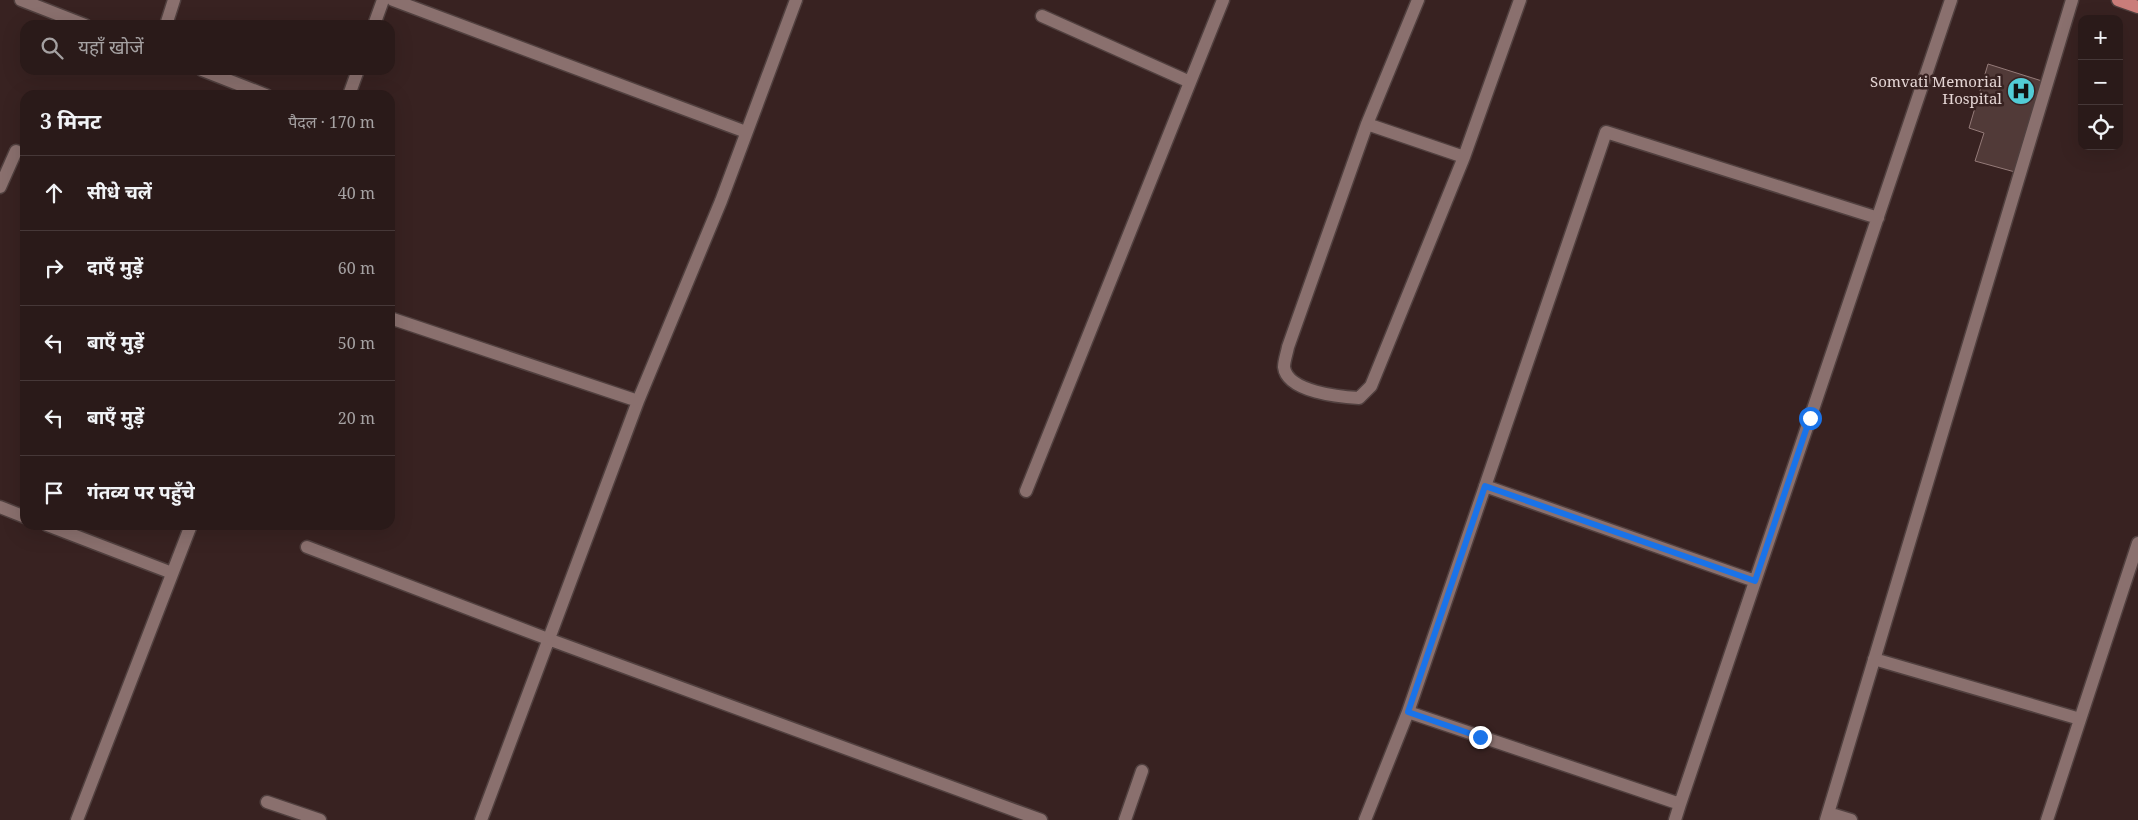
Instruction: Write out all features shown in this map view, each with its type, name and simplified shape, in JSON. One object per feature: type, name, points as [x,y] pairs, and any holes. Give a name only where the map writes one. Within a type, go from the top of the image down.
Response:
[{"type":"main road","points":[[2118,0],[2138,7]]},
{"type":"street","points":[[21,0],[72,20]]},
{"type":"street","points":[[168,20],[174,0]]},
{"type":"street","points":[[376,20],[383,0]]},
{"type":"street","points":[[393,0],[746,132]]},
{"type":"street","points":[[481,820],[638,401],[721,201],[796,0]]},
{"type":"street","points":[[1026,491],[1223,0]]},
{"type":"street","points":[[1418,0],[1367,124],[1288,347],[1284,368],[1291,380],[1304,388],[1344,398],[1359,398],[1371,386],[1464,157],[1520,0]]},
{"type":"street","points":[[1675,820],[1951,0]]},
{"type":"street","points":[[1851,820],[1827,816],[2072,0]]},
{"type":"street","points":[[1042,16],[1190,82]]},
{"type":"street","points":[[215,75],[253,90]]},
{"type":"street","points":[[351,90],[356,75]]},
{"type":"street","points":[[1367,124],[1464,157]]},
{"type":"street","points":[[1365,820],[1408,712],[1606,132],[1878,218]]},
{"type":"street","points":[[0,187],[16,151]]},
{"type":"street","points":[[395,320],[638,401]]},
{"type":"street","points":[[1485,486],[1755,581]]},
{"type":"street","points":[[0,507],[20,515]]},
{"type":"street","points":[[60,530],[172,573]]},
{"type":"street","points":[[77,820],[189,530]]},
{"type":"street","points":[[2047,820],[2138,543]]},
{"type":"street","points":[[307,547],[1040,820]]},
{"type":"street","points":[[1874,659],[2080,719]]},
{"type":"street","points":[[1408,712],[1680,804]]},
{"type":"street","points":[[1125,820],[1142,771]]},
{"type":"street","points":[[267,802],[320,820]]},
{"type":"building","points":[[1988,64],[2042,81],[2015,172],[1975,161],[1984,133],[1969,128]]},
{"type":"place","name":"Somvati Memorial Hospital","points":[[2021,91]]},
{"type":"route","points":[[1480,737],[1408,712],[1485,486],[1755,581],[1810,418]]}]
